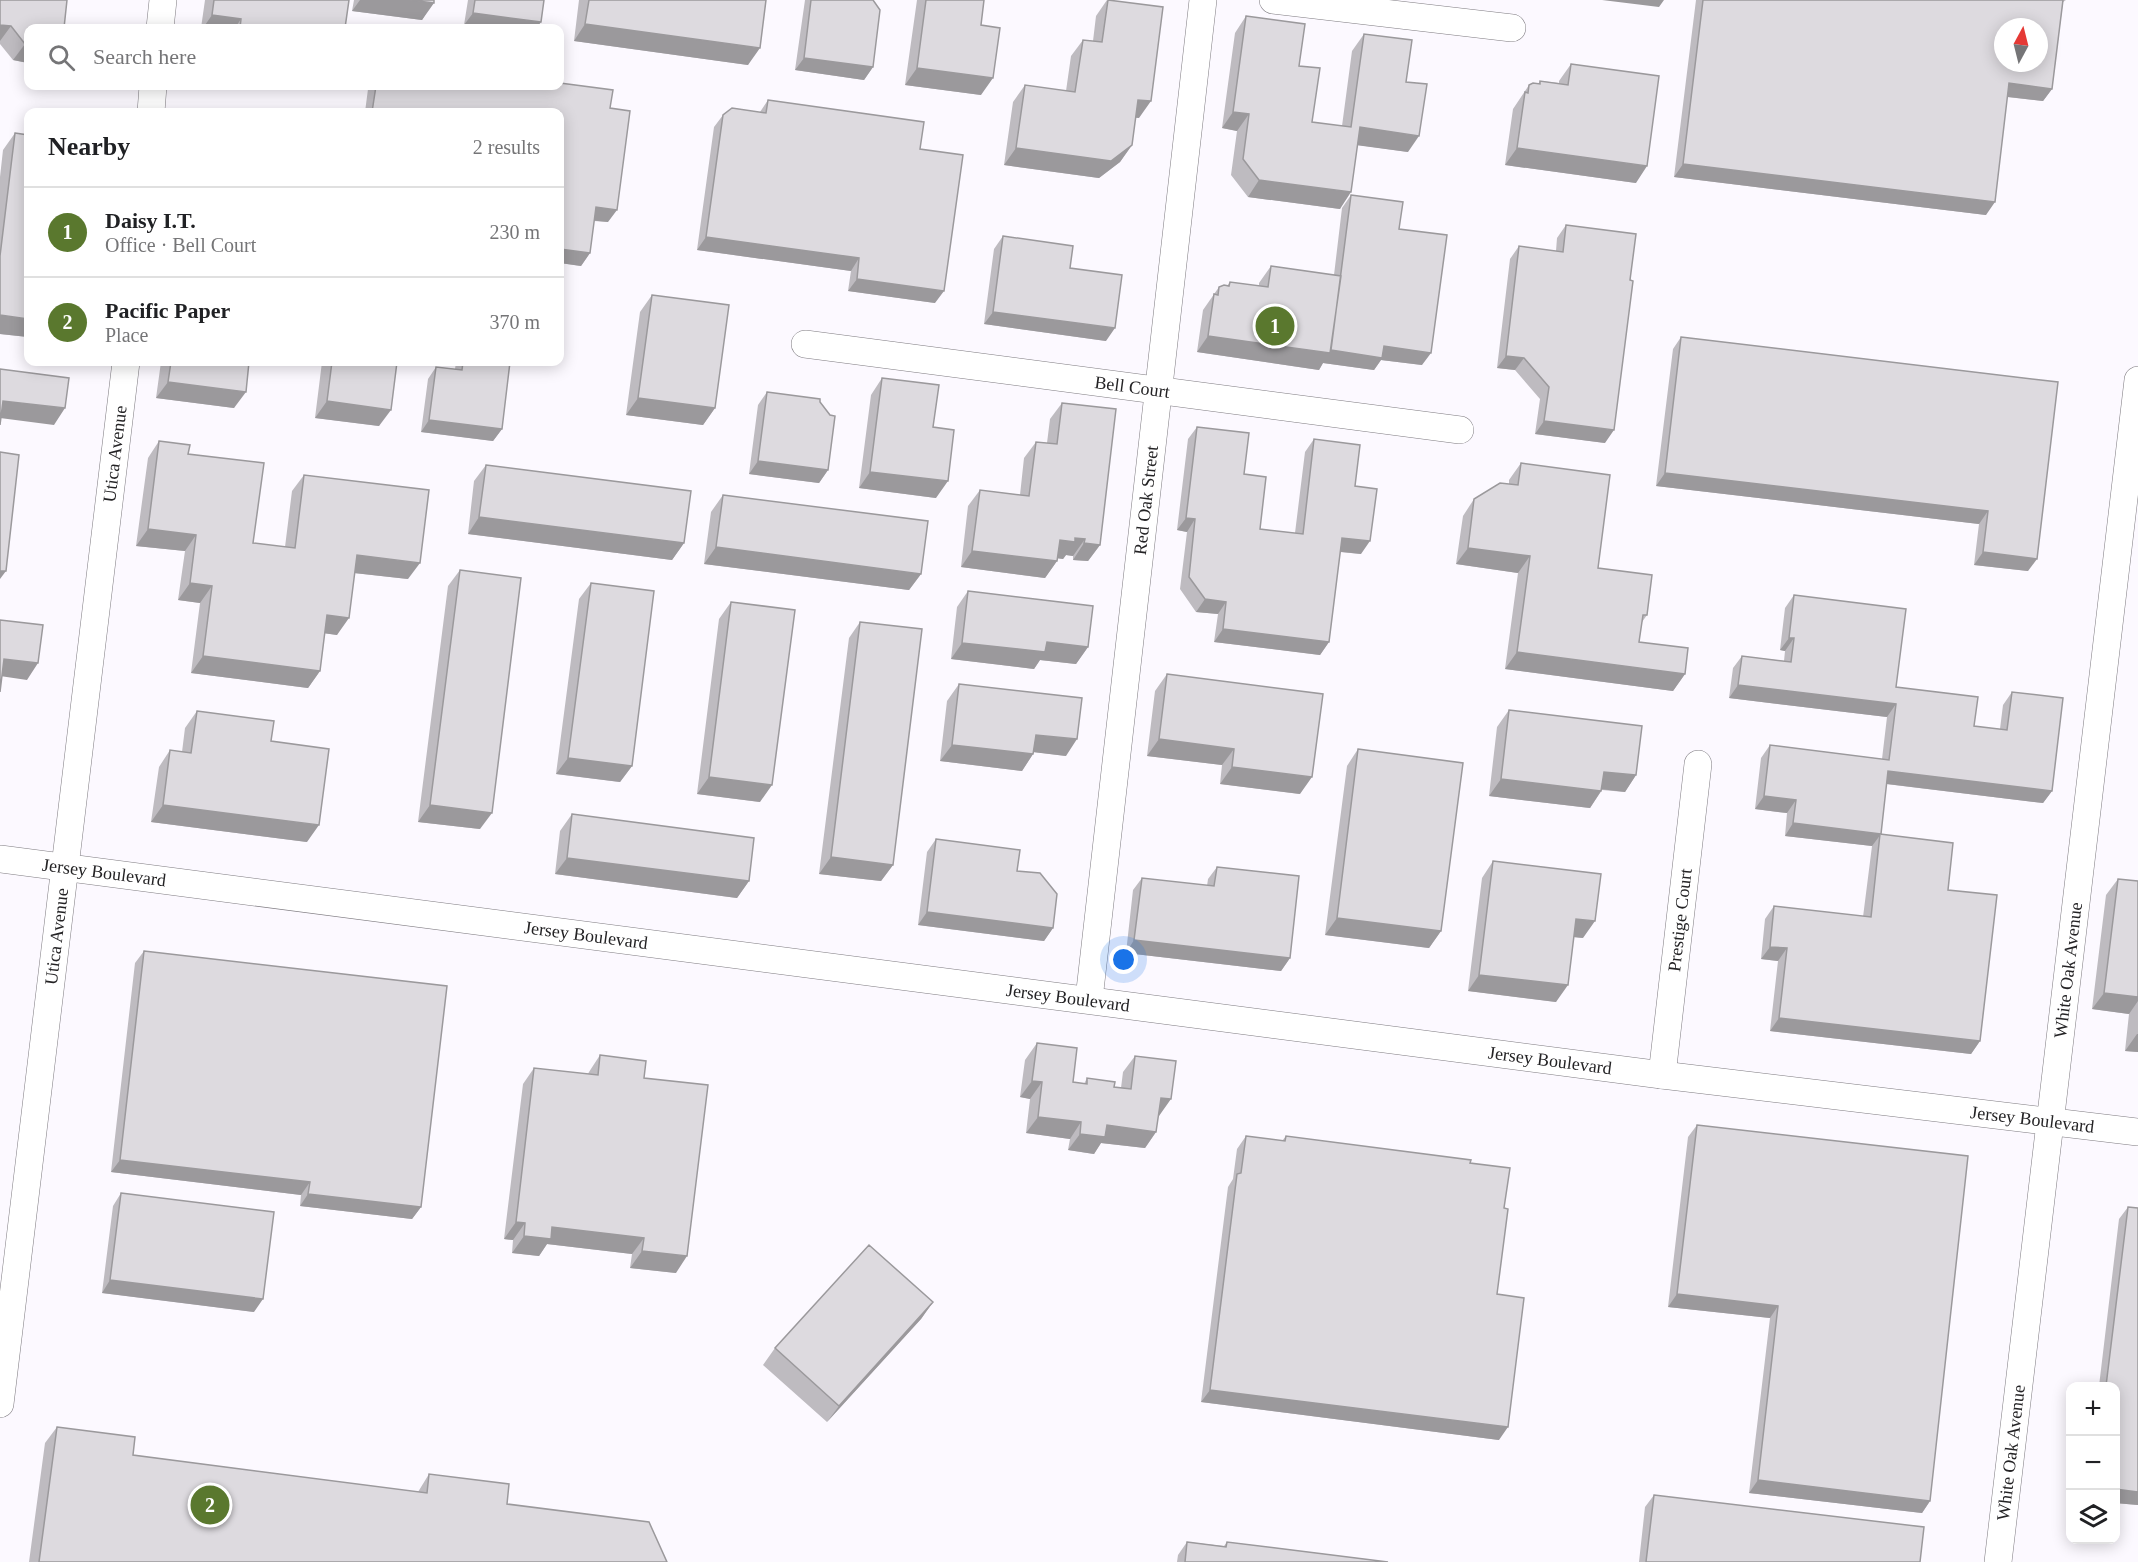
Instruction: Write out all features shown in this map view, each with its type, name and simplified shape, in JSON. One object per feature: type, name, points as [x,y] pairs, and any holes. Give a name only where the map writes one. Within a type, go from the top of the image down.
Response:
[{"type":"street","points":[[160,24],[163,0]]},
{"type":"street","name":"Red Oak Street","points":[[1089,999],[1203,0]]},
{"type":"street","points":[[1273,0],[1512,28]]},
{"type":"street","points":[[151,108],[153,90]]},
{"type":"street","name":"Bell Court","points":[[805,344],[1460,430]]},
{"type":"street","name":"Utica Avenue","points":[[0,1404],[126,366]]},
{"type":"street","name":"White Oak Avenue","points":[[1998,1562],[2138,380]]},
{"type":"street","name":"Prestige Court","points":[[1662,1075],[1698,764]]},
{"type":"street","name":"Jersey Boulevard","points":[[0,859],[1662,1075],[2138,1132]]},
{"type":"building","points":[[0,0],[67,0],[64,24],[24,24],[24,43],[11,26],[0,25]]},
{"type":"building","points":[[214,0],[349,0],[346,24],[240,24],[241,19],[212,15]]},
{"type":"building","points":[[410,0],[434,0],[434,3]]},
{"type":"building","points":[[475,0],[544,0],[541,22],[473,13]]},
{"type":"building","points":[[589,0],[766,0],[760,48],[585,24]]},
{"type":"building","points":[[811,0],[873,0],[880,10],[873,67],[804,58]]},
{"type":"building","points":[[926,0],[984,0],[981,25],[1000,28],[993,78],[917,68]]},
{"type":"building","points":[[1108,0],[1163,7],[1151,101],[1138,100],[1132,145],[1111,161],[1016,148],[1025,85],[1075,92],[1083,40],[1102,42]]},
{"type":"building","points":[[1703,0],[2063,0],[2052,89],[2009,83],[1995,202],[1683,164]]},
{"type":"building","points":[[1246,16],[1305,24],[1299,66],[1320,68],[1312,122],[1351,127],[1364,34],[1412,40],[1406,82],[1427,84],[1419,136],[1360,127],[1351,192],[1259,180],[1243,159],[1249,114],[1233,112]]},
{"type":"building","points":[[1571,64],[1659,76],[1647,166],[1517,148],[1525,92],[1528,93],[1529,85],[1540,84],[1540,81],[1568,85]]},
{"type":"building","points":[[564,84],[613,90],[610,108],[630,111],[617,210],[596,207],[590,253],[564,250],[564,108],[373,108],[375,90],[564,90]]},
{"type":"building","points":[[768,100],[924,122],[920,149],[963,155],[944,291],[857,279],[859,258],[706,237],[723,115],[732,108],[766,113]]},
{"type":"building","points":[[15,133],[24,134],[24,318],[0,315],[0,256]]},
{"type":"building","points":[[1351,195],[1403,202],[1399,229],[1447,235],[1431,353],[1384,346],[1382,358],[1331,350]]},
{"type":"building","points":[[1566,225],[1636,234],[1630,280],[1633,281],[1614,430],[1544,421],[1549,387],[1524,358],[1506,356],[1519,246],[1563,252]]},
{"type":"building","points":[[1003,236],[1073,246],[1070,268],[1122,275],[1115,328],[993,312]]},
{"type":"building","points":[[1271,266],[1341,276],[1330,353],[1208,336],[1214,294],[1218,295],[1219,287],[1229,286],[1230,282],[1268,287]]},
{"type":"building","points":[[652,295],[729,305],[715,408],[638,398]]},
{"type":"building","points":[[1681,337],[2058,382],[2037,559],[1983,552],[1988,511],[1665,473]]},
{"type":"building","points":[[170,366],[249,366],[246,392],[168,382]]},
{"type":"building","points":[[331,366],[396,366],[391,410],[327,401]]},
{"type":"building","points":[[462,366],[510,366],[502,429],[429,420],[436,367],[462,370]]},
{"type":"building","points":[[0,369],[69,378],[65,408],[3,401],[0,425]]},
{"type":"building","points":[[882,378],[939,385],[933,427],[954,430],[948,481],[870,472]]},
{"type":"building","points":[[767,392],[820,399],[830,415],[835,416],[828,470],[758,461]]},
{"type":"building","points":[[1062,403],[1116,409],[1100,545],[1084,543],[1085,539],[1075,538],[1075,542],[1060,540],[1057,561],[972,551],[980,490],[1029,496],[1036,442],[1057,444]]},
{"type":"building","points":[[1197,427],[1249,433],[1244,474],[1266,477],[1260,529],[1303,534],[1314,439],[1360,445],[1355,486],[1377,489],[1370,541],[1342,538],[1329,642],[1223,629],[1226,602],[1205,599],[1189,577],[1195,519],[1186,518]]},
{"type":"building","points":[[159,441],[190,445],[188,454],[264,463],[253,543],[295,548],[304,475],[429,490],[420,563],[357,555],[349,618],[327,615],[320,671],[203,656],[212,586],[190,583],[196,535],[148,529]]},
{"type":"building","points":[[0,452],[19,455],[6,571],[0,571]]},
{"type":"building","points":[[1521,463],[1610,475],[1598,568],[1652,575],[1647,615],[1643,615],[1639,642],[1688,648],[1685,674],[1517,652],[1530,556],[1468,548],[1474,499],[1500,483],[1518,485]]},
{"type":"building","points":[[486,465],[691,491],[684,543],[479,517]]},
{"type":"building","points":[[723,495],[928,521],[921,574],[716,547]]},
{"type":"building","points":[[460,570],[521,578],[492,813],[430,805]]},
{"type":"building","points":[[591,583],[654,591],[632,766],[568,758]]},
{"type":"building","points":[[968,591],[1093,606],[1088,647],[1047,642],[1045,652],[962,643]]},
{"type":"building","points":[[1794,595],[1906,609],[1896,687],[1978,697],[1974,726],[2007,730],[2012,692],[2063,698],[2052,791],[1888,771],[1881,834],[1793,823],[1796,800],[1764,796],[1770,745],[1889,760],[1896,704],[1738,685],[1742,656],[1791,662],[1794,638],[1789,638]]},
{"type":"building","points":[[731,602],[795,610],[772,785],[709,777]]},
{"type":"building","points":[[0,620],[43,625],[38,663],[4,659],[0,692]]},
{"type":"building","points":[[860,622],[922,629],[893,865],[831,857]]},
{"type":"building","points":[[1167,674],[1323,694],[1312,777],[1232,767],[1234,749],[1159,739]]},
{"type":"building","points":[[959,684],[1082,698],[1077,739],[1036,735],[1033,754],[952,745]]},
{"type":"building","points":[[1509,710],[1642,726],[1636,775],[1604,772],[1601,791],[1501,779]]},
{"type":"building","points":[[197,711],[274,721],[271,741],[329,749],[319,825],[163,805],[170,750],[191,753]]},
{"type":"building","points":[[1358,749],[1463,763],[1441,931],[1337,918]]},
{"type":"building","points":[[572,814],[754,838],[749,881],[567,858]]},
{"type":"building","points":[[1880,834],[1953,843],[1948,890],[1997,895],[1980,1041],[1779,1018],[1787,948],[1770,947],[1774,906],[1871,917]]},
{"type":"building","points":[[936,839],[1020,850],[1017,871],[1040,873],[1057,894],[1053,928],[927,912]]},
{"type":"building","points":[[1493,861],[1601,874],[1595,921],[1576,919],[1568,985],[1479,975]]},
{"type":"building","points":[[1217,867],[1299,876],[1290,958],[1134,940],[1142,878],[1214,886]]},
{"type":"building","points":[[2118,879],[2138,881],[2138,997],[2104,993]]},
{"type":"building","points":[[144,951],[447,986],[421,1207],[308,1194],[310,1182],[120,1160]]},
{"type":"building","points":[[1037,1043],[1077,1048],[1073,1082],[1087,1084],[1087,1078],[1115,1082],[1114,1087],[1131,1089],[1135,1056],[1176,1061],[1171,1099],[1161,1098],[1156,1132],[1107,1125],[1105,1137],[1080,1134],[1081,1122],[1038,1117],[1042,1082],[1032,1081]]},
{"type":"building","points":[[600,1055],[646,1061],[644,1078],[708,1085],[687,1256],[642,1251],[644,1238],[552,1227],[551,1239],[524,1236],[525,1223],[516,1222],[534,1068],[598,1075]]},
{"type":"building","points":[[1697,1125],[1968,1156],[1930,1501],[1758,1480],[1778,1306],[1677,1294]]},
{"type":"building","points":[[1246,1136],[1285,1141],[1286,1136],[1471,1160],[1470,1163],[1510,1168],[1504,1208],[1508,1209],[1497,1294],[1524,1298],[1508,1427],[1210,1390],[1237,1174],[1241,1173]]},
{"type":"building","points":[[121,1193],[274,1212],[263,1299],[110,1280]]},
{"type":"building","points":[[2128,1207],[2138,1208],[2138,1492],[2120,1490],[2120,1382],[2106,1382]]},
{"type":"building","points":[[869,1245],[933,1302],[839,1406],[775,1348]]},
{"type":"building","points":[[57,1427],[135,1437],[133,1455],[427,1493],[429,1474],[509,1484],[507,1504],[649,1522],[667,1562],[39,1562]]},
{"type":"building","points":[[1654,1495],[1924,1527],[1920,1562],[1646,1562]]},
{"type":"building","points":[[1187,1542],[1226,1547],[1227,1542],[1388,1562],[1185,1562]]},
{"type":"place","name":"Daisy I.T.","points":[[1275,326]]},
{"type":"place","name":"Pacific Paper","points":[[210,1505]]}]
